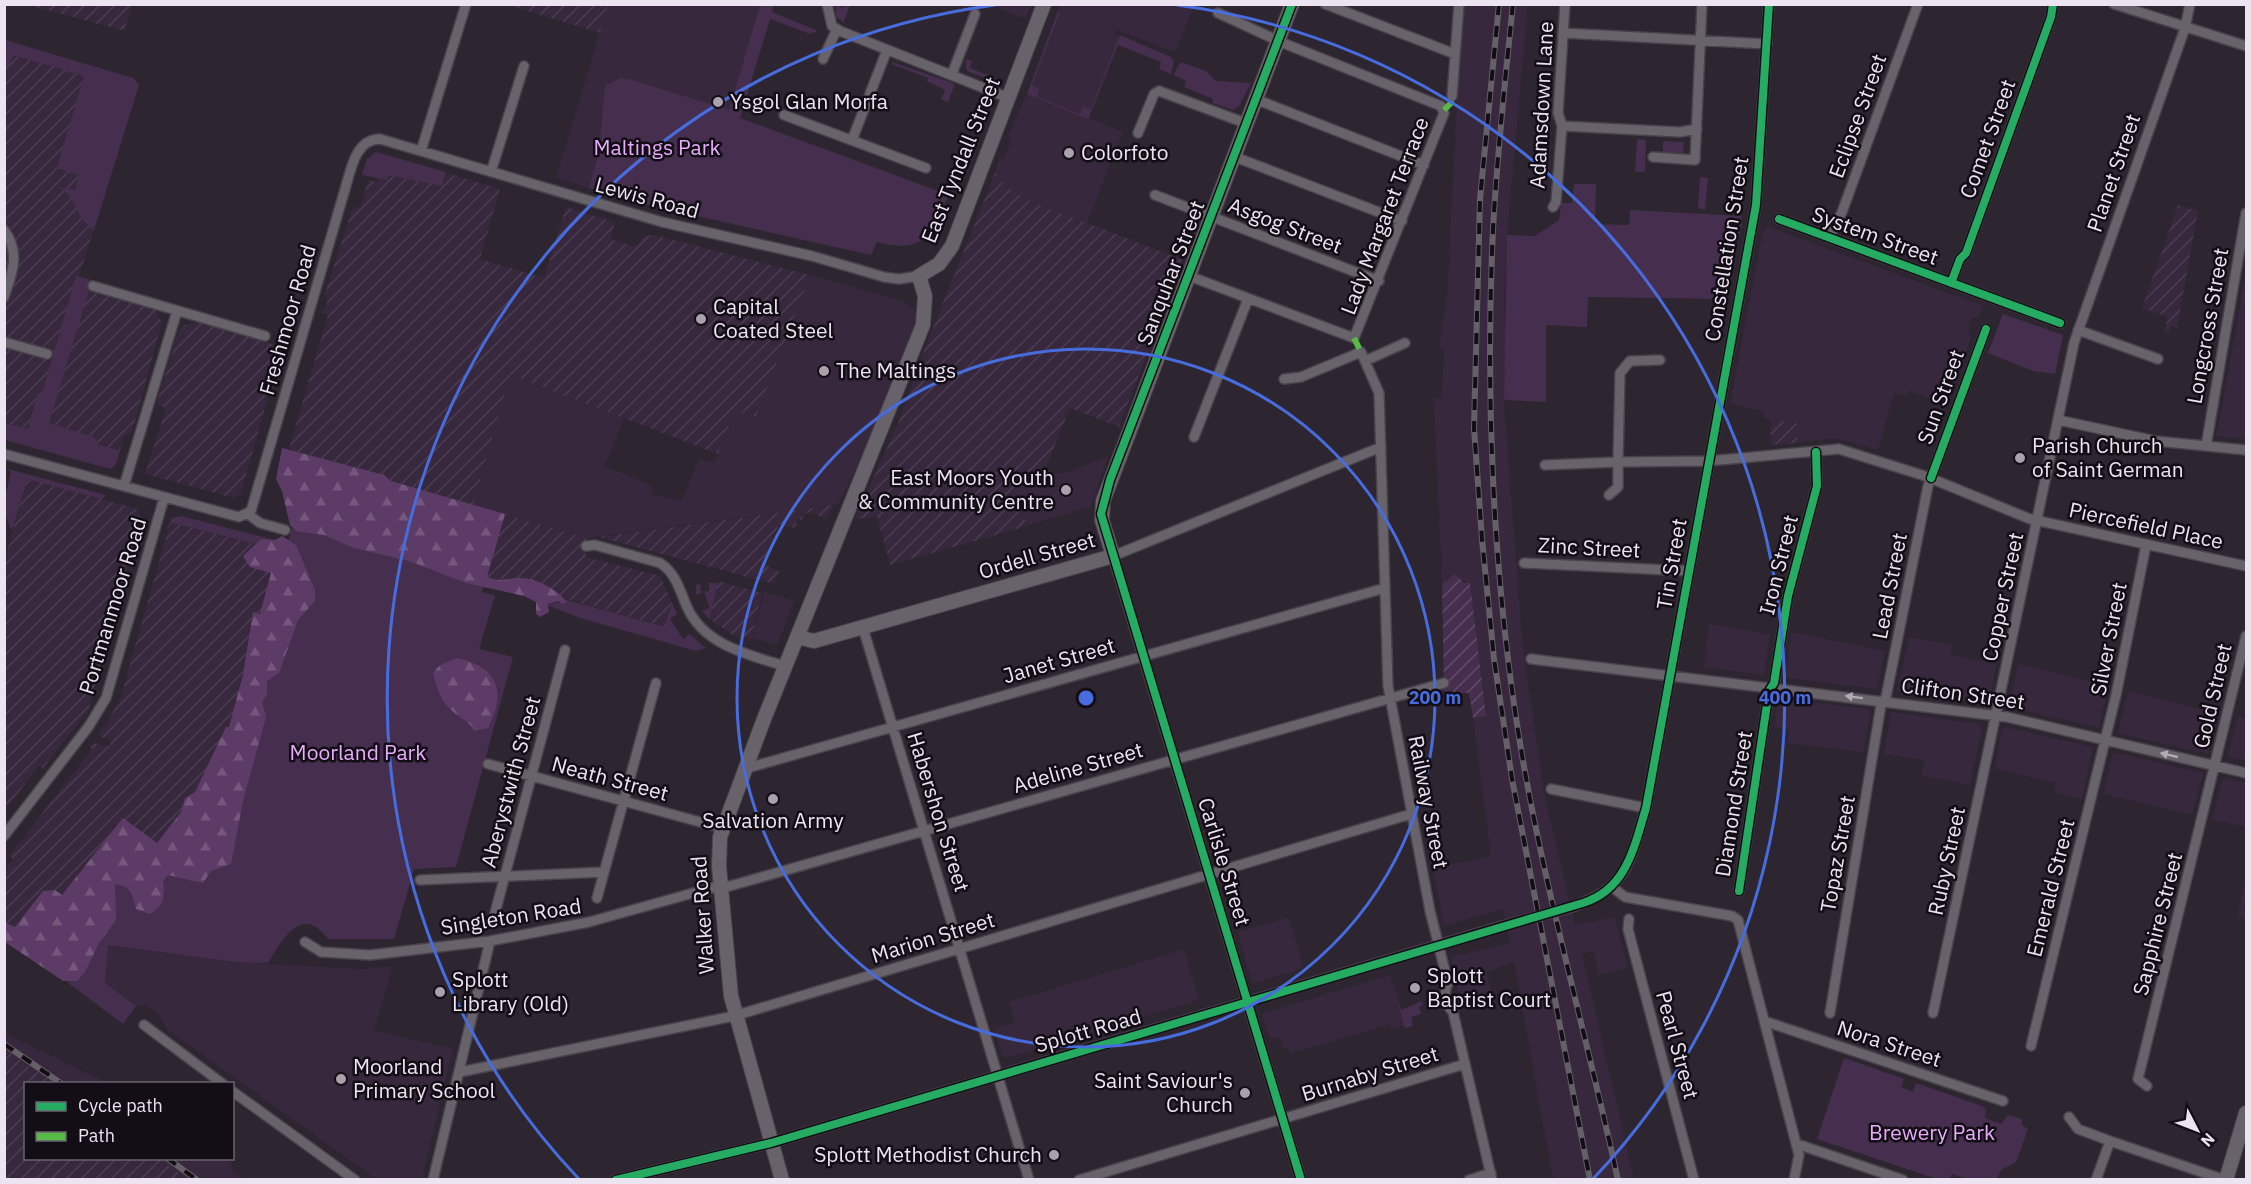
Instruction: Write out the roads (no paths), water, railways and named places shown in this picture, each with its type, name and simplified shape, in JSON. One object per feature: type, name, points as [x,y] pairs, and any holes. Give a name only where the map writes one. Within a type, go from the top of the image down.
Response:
[{"type":"street","points":[[421,151],[466,4]]},
{"type":"street","points":[[827,4],[827,15],[832,26],[837,29],[1009,98]]},
{"type":"street","name":"East Tyndall Street","points":[[919,276],[939,264],[952,246],[1044,4]]},
{"type":"street","name":"Sanquhar Street","points":[[1113,556],[1102,520],[1103,501],[1292,4]]},
{"type":"street","points":[[1325,4],[1455,54]]},
{"type":"street","points":[[1452,96],[1459,4]]},
{"type":"street","name":"Adamsdown Lane","points":[[1553,207],[1556,202],[1562,126],[1557,113],[1565,4]]},
{"type":"street","points":[[1653,158],[1695,160],[1702,4]]},
{"type":"street","name":"Constellation Street","points":[[1708,461],[1756,205],[1769,4]]},
{"type":"street","name":"Eclipse Street","points":[[1829,238],[1842,212],[1918,4]]},
{"type":"street","name":"Comet Street","points":[[1951,283],[1960,259],[1966,253],[2051,17],[2053,4]]},
{"type":"street","points":[[2114,4],[2247,46]]},
{"type":"street","name":"Planet Street","points":[[2058,420],[2078,330],[2185,28],[2190,4]]},
{"type":"street","points":[[1218,13],[1278,40]]},
{"type":"street","points":[[952,74],[975,14]]},
{"type":"street","points":[[824,59],[837,29]]},
{"type":"street","points":[[1563,33],[1767,44]]},
{"type":"street","name":"Lady Margaret Terrace","points":[[1248,299],[1354,338],[1379,281],[1444,113],[1441,106],[1278,40]]},
{"type":"street","points":[[852,140],[887,50]]},
{"type":"street","points":[[491,172],[524,66]]},
{"type":"street","points":[[1138,133],[1154,94],[1159,91],[1248,124]]},
{"type":"street","points":[[1255,99],[1424,165]]},
{"type":"street","points":[[784,115],[926,168]]},
{"type":"street","points":[[1562,126],[1680,132],[1697,129]]},
{"type":"street","name":"Lewis Road","points":[[369,140],[380,139],[636,215],[812,256],[848,268],[899,279],[919,276]]},
{"type":"street","name":"Freshmoor Road","points":[[248,514],[254,507],[297,347],[343,196],[358,152],[369,140]]},
{"type":"street","points":[[1234,157],[1402,221]]},
{"type":"street","name":"Asgog Street","points":[[1155,195],[1379,281]]},
{"type":"street","name":"Longcross Street","points":[[2206,446],[2247,213]]},
{"type":"street","name":"System Street","points":[[1779,219],[1898,261],[2060,323]]},
{"type":"street","points":[[4,230],[13,244],[15,258],[4,297]]},
{"type":"street","name":"Walker Road","points":[[782,1179],[734,1016],[718,853],[722,828],[744,769],[923,325],[925,296],[919,276]]},
{"type":"street","points":[[1189,276],[1248,299],[1194,437]]},
{"type":"street","points":[[93,286],[265,336]]},
{"type":"street","name":"Portmanmoor Road","points":[[124,486],[177,311]]},
{"type":"street","name":"Sun Street","points":[[1931,478],[1986,329]]},
{"type":"street","points":[[2078,330],[2158,359]]},
{"type":"street","points":[[4,342],[47,354]]},
{"type":"street","points":[[1284,379],[1301,377],[1405,342]]},
{"type":"street","name":"Railway Street","points":[[1363,356],[1379,393],[1390,698],[1411,813],[1448,983],[1444,991],[1447,1006],[1453,1012],[1492,1176]]},
{"type":"street","points":[[1609,495],[1617,488],[1620,373],[1630,361],[1660,360]]},
{"type":"street","points":[[2058,420],[2156,441],[2247,450]]},
{"type":"street","name":"Copper Street","points":[[1996,716],[2058,420]]},
{"type":"street","name":"Ordell Street","points":[[797,637],[814,640],[863,628],[1113,556],[1382,447]]},
{"type":"street","name":"Piercefield Place","points":[[1545,465],[1708,461],[1844,450],[1931,478],[2038,521],[2247,566]]},
{"type":"street","name":"Iron Street","points":[[1771,687],[1788,596],[1817,491],[1816,452]]},
{"type":"street","name":"Portmanmoor Road","points":[[4,454],[239,517],[248,514],[260,523],[285,530]]},
{"type":"street","name":"Tin Street","points":[[1612,887],[1629,863],[1646,808],[1708,461]]},
{"type":"street","name":"Lead Street","points":[[1884,701],[1931,478]]},
{"type":"street","name":"Portmanmoor Road","points":[[4,836],[89,726],[106,698],[164,498]]},
{"type":"street","points":[[586,546],[595,545],[665,566],[676,581],[694,619],[715,640],[785,666]]},
{"type":"street","name":"Silver Street","points":[[2106,740],[2146,545]]},
{"type":"street","name":"Carlisle Street","points":[[1113,556],[1301,1179]]},
{"type":"street","name":"Zinc Street","points":[[1524,563],[1689,571]]},
{"type":"street","name":"Janet Street","points":[[744,769],[1385,588]]},
{"type":"street","name":"Habershon Street","points":[[863,628],[1029,1179]]},
{"type":"street","name":"Gold Street","points":[[2216,766],[2247,636]]},
{"type":"street","name":"Aberystwith Street","points":[[492,924],[565,650]]},
{"type":"street","name":"Clifton Street","points":[[1531,659],[1670,674],[1996,716],[2247,773]]},
{"type":"street","points":[[597,898],[656,683]]},
{"type":"street","name":"Adeline Street","points":[[722,887],[1444,683]]},
{"type":"street","name":"Diamond Street","points":[[1739,891],[1771,687]]},
{"type":"street","name":"Topaz Street","points":[[1830,1013],[1884,701]]},
{"type":"street","name":"Ruby Street","points":[[1933,1013],[1996,716]]},
{"type":"street","name":"Emerald Street","points":[[2031,1046],[2106,740]]},
{"type":"street","name":"Neath Street","points":[[488,764],[722,828]]},
{"type":"street","name":"Sapphire Street","points":[[2147,1086],[2138,1079],[2216,766]]},
{"type":"street","points":[[1551,789],[1646,808]]},
{"type":"street","name":"Marion Street","points":[[460,1072],[734,1016],[1411,813]]},
{"type":"street","points":[[420,880],[604,872]]},
{"type":"street","name":"Singleton Road","points":[[305,942],[321,952],[370,955],[490,941],[590,922],[722,887]]},
{"type":"street","points":[[1612,887],[1625,897],[1732,916],[1738,920],[1797,1144],[1799,1161],[1794,1179]]},
{"type":"street","name":"Splott Road","points":[[616,1179],[771,1143],[1438,944],[1569,908],[1598,898],[1612,887]]},
{"type":"street","name":"Pearl Street","points":[[1629,919],[1629,929],[1694,1179]]},
{"type":"street","points":[[433,1179],[490,941]]},
{"type":"street","name":"Nora Street","points":[[1764,1021],[2003,1101]]},
{"type":"street","points":[[144,1025],[222,1082]]},
{"type":"street","name":"Burnaby Street","points":[[1078,1179],[1465,1064]]},
{"type":"street","points":[[234,1092],[355,1179]]},
{"type":"street","points":[[2069,1118],[2078,1129],[2225,1179],[2247,1113]]},
{"type":"street","points":[[2096,1179],[2110,1141]]},
{"type":"street","points":[[1797,1144],[1903,1179]]},
{"type":"street","points":[[1469,1179],[1492,1176]]},
{"type":"railway","points":[[1499,4],[1480,199],[1474,428],[1482,539],[1494,659],[1512,779],[1590,1180]]},
{"type":"railway","points":[[1513,4],[1497,174],[1491,292],[1491,420],[1497,549],[1510,675],[1529,793],[1552,904],[1618,1180]]},
{"type":"railway","points":[[4,1044],[59,1082]]},
{"type":"railway","points":[[170,1160],[197,1180]]},
{"type":"place","name":"Ysgol Glan Morfa","points":[[718,102]]},
{"type":"place","name":"Colorfoto","points":[[1069,153]]},
{"type":"place","name":"Capital Coated Steel","points":[[701,319]]},
{"type":"place","name":"The Maltings","points":[[824,371]]},
{"type":"place","name":"Parish Church of Saint German","points":[[2020,458]]},
{"type":"place","name":"East Moors Youth & Community Centre","points":[[1066,490]]},
{"type":"place","name":"Salvation Army","points":[[773,799]]},
{"type":"place","name":"Splott Baptist Court","points":[[1415,988]]},
{"type":"place","name":"Splott Library (Old)","points":[[440,992]]},
{"type":"place","name":"Moorland Primary School","points":[[341,1079]]},
{"type":"place","name":"Saint Saviour's Church","points":[[1245,1093]]},
{"type":"place","name":"Splott Methodist Church","points":[[1054,1155]]},
{"type":"park label","name":"Maltings Park","points":[[657,148]]},
{"type":"park label","name":"Moorland Park","points":[[358,753]]},
{"type":"park label","name":"Brewery Park","points":[[1932,1133]]}]
